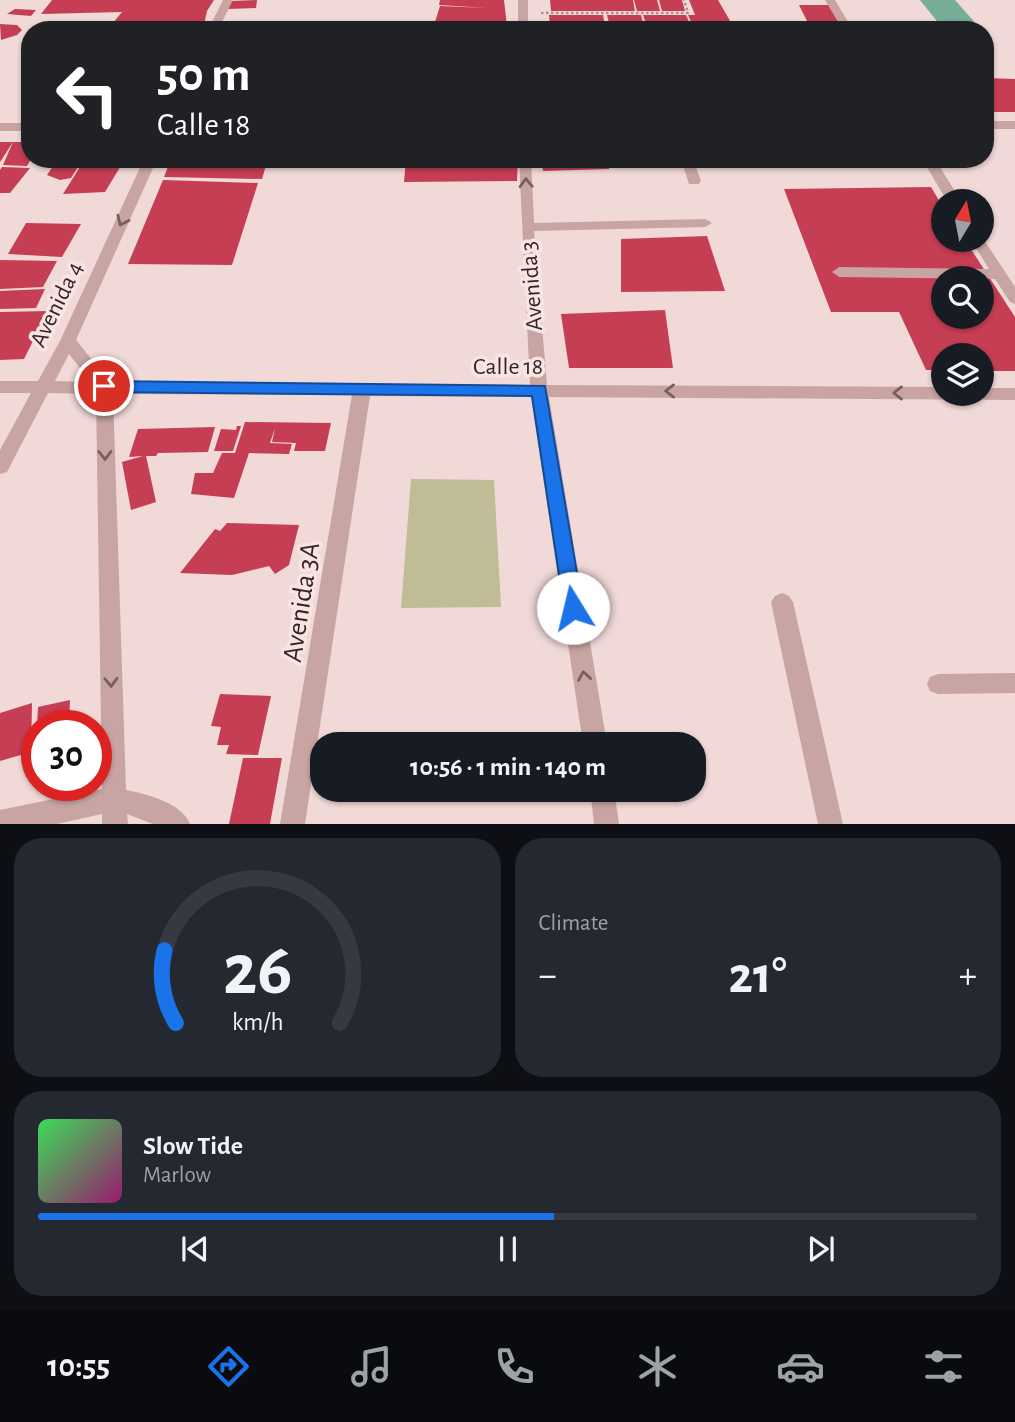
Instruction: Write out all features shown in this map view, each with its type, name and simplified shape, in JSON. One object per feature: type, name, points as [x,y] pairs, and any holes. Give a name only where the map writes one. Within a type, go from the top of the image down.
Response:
[{"type":"street","points":[[218,21],[228,0]]},
{"type":"street","points":[[523,0],[523,21]]},
{"type":"street","points":[[830,0],[843,21]]},
{"type":"street","points":[[994,125],[1015,125]]},
{"type":"street","points":[[0,127],[21,127]]},
{"type":"street","name":"Avenida 4","points":[[0,467],[68,341],[147,168]]},
{"type":"street","name":"Avenida 3","points":[[525,168],[539,390],[593,732]]},
{"type":"street","points":[[690,168],[694,181]]},
{"type":"street","points":[[934,168],[947,189]]},
{"type":"street","points":[[527,227],[705,223]]},
{"type":"street","points":[[986,252],[1015,299]]},
{"type":"street","points":[[839,272],[1000,274]]},
{"type":"street","points":[[68,341],[104,386],[114,811]]},
{"type":"street","name":"Calle 18","points":[[0,387],[1015,394]]},
{"type":"street","name":"Avenida 3A","points":[[292,824],[362,389]]},
{"type":"street","points":[[782,602],[831,824]]},
{"type":"street","points":[[938,684],[1015,683]]},
{"type":"street","points":[[604,802],[607,824]]},
{"type":"street","points":[[0,823],[148,807],[178,824]]},
{"type":"path","points":[[523,12],[688,13],[684,0]]},
{"type":"shaded area","points":[[920,0],[955,0],[973,21],[937,21]]},
{"type":"shaded area","points":[[411,479],[494,480],[501,607],[401,608]]},
{"type":"building","points":[[52,0],[214,0],[205,21],[114,21],[122,12],[41,14]]},
{"type":"building","points":[[257,0],[256,8],[228,9],[231,1]]},
{"type":"building","points":[[440,0],[504,0],[506,21],[435,21],[440,6],[487,8],[439,5]]},
{"type":"building","points":[[550,0],[633,0],[635,11],[551,11]]},
{"type":"building","points":[[634,0],[657,0],[660,11],[637,11]]},
{"type":"building","points":[[659,0],[682,0],[685,11],[662,11]]},
{"type":"building","points":[[689,0],[718,0],[730,21],[691,21],[688,15],[695,15]]},
{"type":"building","points":[[799,5],[829,5],[838,21],[807,21]]},
{"type":"building","points":[[15,9],[36,10],[31,16],[7,14]]},
{"type":"building","points":[[549,15],[603,15],[604,21],[550,21]]},
{"type":"building","points":[[607,15],[641,15],[642,21],[608,21]]},
{"type":"building","points":[[643,15],[686,15],[689,21],[645,21]]},
{"type":"building","points":[[0,24],[17,25],[21,29],[17,35],[1,40]]},
{"type":"building","points":[[994,78],[1015,79],[1015,112],[994,112]]},
{"type":"building","points":[[0,142],[13,142],[0,162]]},
{"type":"building","points":[[13,142],[21,142],[21,166],[3,165]]},
{"type":"building","points":[[2,167],[30,168],[10,193],[0,193]]},
{"type":"building","points":[[52,168],[77,168],[71,178],[60,180],[47,175]]},
{"type":"building","points":[[79,168],[120,168],[105,192],[63,194]]},
{"type":"building","points":[[168,168],[265,168],[262,179],[164,177]]},
{"type":"building","points":[[405,168],[518,168],[517,181],[404,182]]},
{"type":"building","points":[[542,168],[609,168],[609,169],[543,171]]},
{"type":"building","points":[[163,180],[258,183],[232,265],[128,264]]},
{"type":"building","points":[[931,187],[931,252],[973,252],[982,266],[931,266],[931,329],[994,329],[994,285],[1015,317],[1015,371],[994,371],[994,343],[931,343],[931,370],[926,370],[899,312],[831,312],[784,189]]},
{"type":"building","points":[[26,223],[81,224],[62,257],[8,254]]},
{"type":"building","points":[[707,236],[725,291],[621,292],[621,239]]},
{"type":"building","points":[[0,260],[57,261],[43,287],[0,289]]},
{"type":"building","points":[[45,289],[36,308],[0,309],[0,291]]},
{"type":"building","points":[[665,310],[673,368],[569,368],[561,314]]},
{"type":"building","points":[[48,311],[24,359],[0,360],[0,312]]},
{"type":"building","points":[[245,422],[331,423],[325,451],[294,451],[296,443],[272,442],[275,428],[270,443],[292,444],[289,454],[249,453],[234,498],[191,494],[195,473],[213,473],[222,453],[235,453]]},
{"type":"building","points":[[237,426],[241,426],[233,451],[214,451],[221,429],[236,430]]},
{"type":"building","points":[[215,427],[208,452],[158,453],[156,456],[146,456],[156,502],[131,510],[122,462],[143,456],[129,457],[138,429]]},
{"type":"building","points":[[227,523],[299,525],[289,565],[275,574],[269,566],[232,575],[180,573],[215,529],[220,531]]},
{"type":"building","points":[[220,694],[271,696],[258,755],[226,754],[229,745],[217,745],[221,727],[211,726]]},
{"type":"building","points":[[70,700],[70,710],[38,710],[38,707]]},
{"type":"building","points":[[32,703],[32,710],[21,710],[21,755],[0,761],[0,713]]},
{"type":"building","points":[[243,758],[282,758],[270,824],[229,824]]},
{"type":"route","points":[[104,386],[539,390],[573,608]]}]
